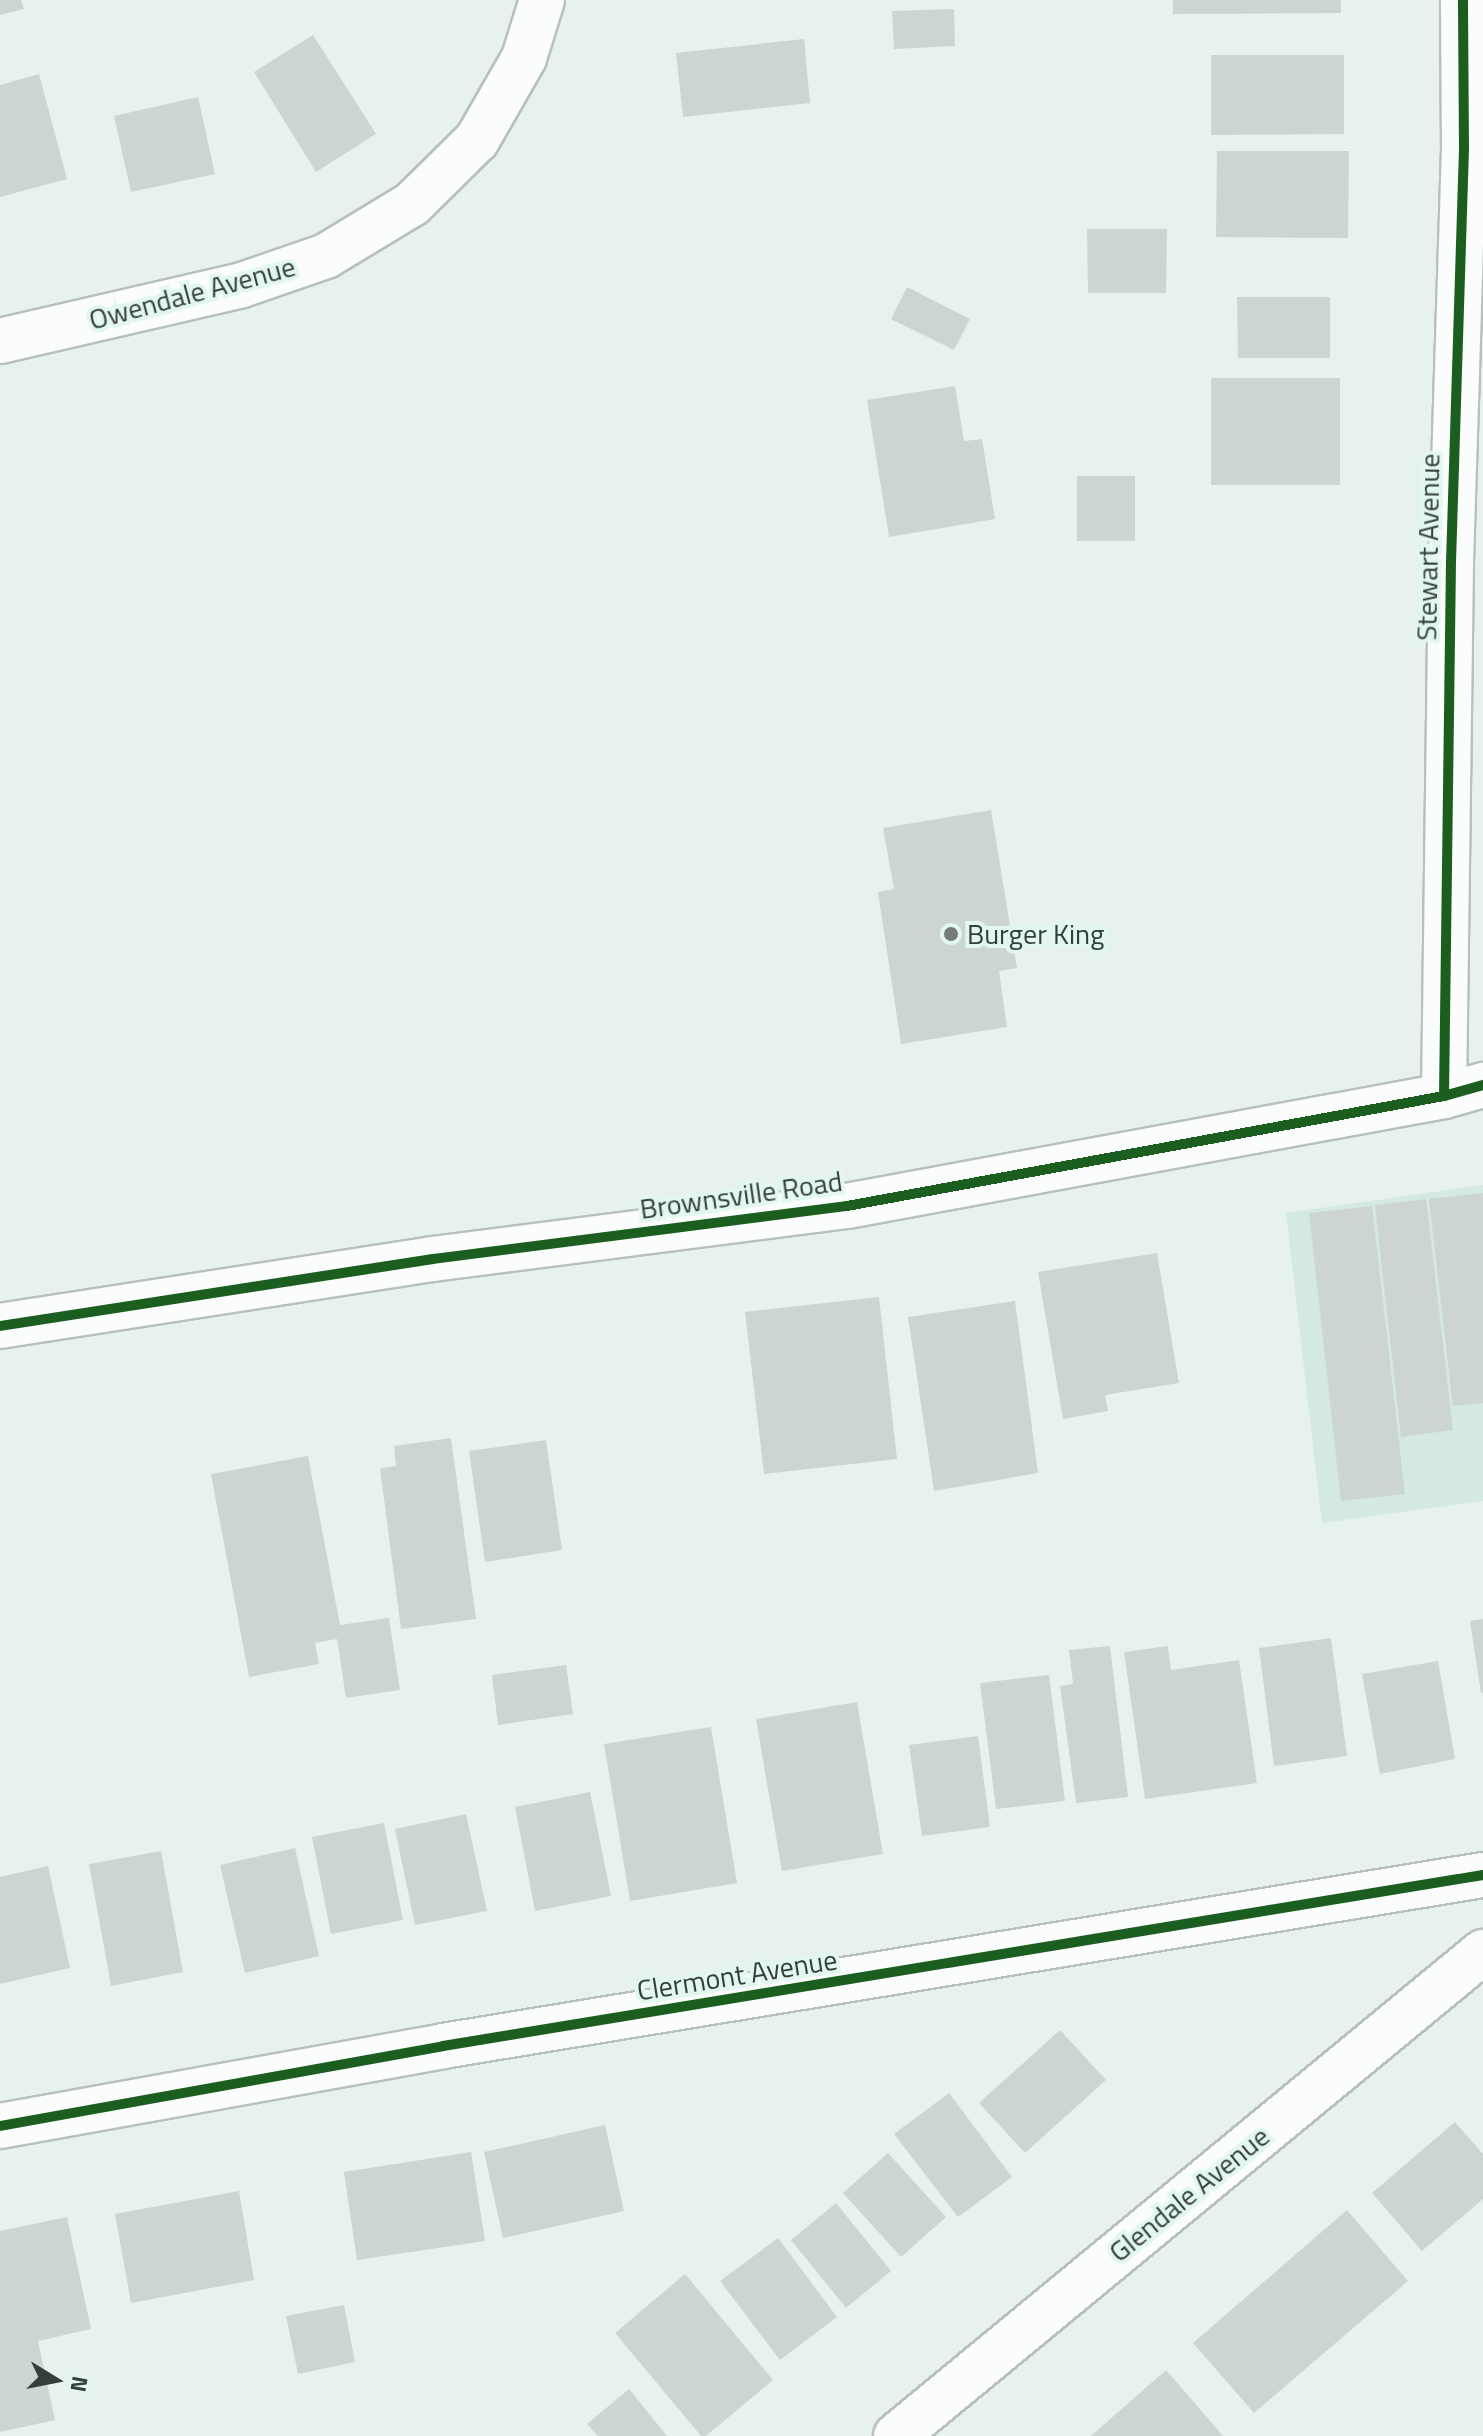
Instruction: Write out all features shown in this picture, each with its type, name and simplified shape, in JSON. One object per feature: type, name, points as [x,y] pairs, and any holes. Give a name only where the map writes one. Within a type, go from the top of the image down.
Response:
[{"type":"street","name":"Owendale Avenue","points":[[0,341],[242,285],[326,256],[412,204],[477,140],[524,58],[542,0]]},
{"type":"street","name":"Stewart Avenue","points":[[1463,0],[1464,149],[1451,562],[1463,1090]]},
{"type":"street","name":"Brownsville Road","points":[[0,1326],[433,1259],[847,1206],[1463,1090]]},
{"type":"street","name":"Clermont Avenue","points":[[0,2126],[443,2046],[1483,1875]]},
{"type":"street","name":"Glendale Avenue","points":[[896,2436],[1483,1952]]},
{"type":"shaded area","points":[[1483,1185],[1483,1501],[1322,1523],[1286,1213]]},
{"type":"building","points":[[0,0],[21,0],[24,9],[0,15]]},
{"type":"building","points":[[1173,0],[1341,0],[1341,13],[1173,14]]},
{"type":"building","points":[[954,9],[955,46],[894,49],[892,11]]},
{"type":"building","points":[[313,35],[376,134],[316,172],[254,72]]},
{"type":"building","points":[[804,39],[810,103],[683,117],[676,53]]},
{"type":"building","points":[[1211,55],[1344,55],[1344,134],[1211,135]]},
{"type":"building","points":[[39,74],[67,179],[0,197],[0,85]]},
{"type":"building","points":[[198,97],[215,174],[131,192],[114,116]]},
{"type":"building","points":[[1217,151],[1349,151],[1348,238],[1216,237]]},
{"type":"building","points":[[1087,229],[1167,229],[1166,293],[1088,293]]},
{"type":"building","points":[[907,287],[970,319],[954,350],[891,319]]},
{"type":"building","points":[[1237,297],[1330,297],[1330,358],[1238,358]]},
{"type":"building","points":[[1211,378],[1340,378],[1340,485],[1211,485]]},
{"type":"building","points":[[955,386],[964,441],[982,439],[995,519],[889,537],[867,400]]},
{"type":"building","points":[[1077,476],[1135,476],[1135,541],[1077,541]]},
{"type":"building","points":[[991,810],[1017,968],[999,971],[1007,1027],[901,1044],[878,892],[894,889],[883,828]]},
{"type":"building","points":[[1483,1193],[1483,1403],[1453,1406],[1429,1199]]},
{"type":"building","points":[[1426,1199],[1453,1430],[1401,1437],[1375,1205]]},
{"type":"building","points":[[1372,1206],[1405,1494],[1341,1501],[1309,1213]]},
{"type":"building","points":[[1157,1253],[1179,1383],[1105,1395],[1108,1411],[1063,1419],[1038,1272]]},
{"type":"building","points":[[879,1297],[897,1459],[764,1474],[745,1312]]},
{"type":"building","points":[[1015,1301],[1038,1473],[934,1491],[908,1317]]},
{"type":"building","points":[[451,1438],[476,1619],[401,1629],[380,1468],[396,1466],[394,1446]]},
{"type":"building","points":[[546,1440],[562,1550],[485,1562],[469,1451]]},
{"type":"building","points":[[308,1456],[340,1625],[389,1618],[400,1690],[346,1698],[337,1639],[315,1643],[319,1664],[249,1677],[211,1474]]},
{"type":"building","points":[[1483,1619],[1483,1693],[1481,1693],[1470,1621]]},
{"type":"building","points":[[1331,1638],[1347,1756],[1274,1766],[1259,1648]]},
{"type":"building","points":[[1110,1646],[1128,1797],[1076,1803],[1060,1686],[1073,1684],[1069,1650]]},
{"type":"building","points":[[1168,1646],[1171,1670],[1239,1660],[1257,1783],[1145,1799],[1124,1652]]},
{"type":"building","points":[[1438,1661],[1455,1759],[1380,1774],[1362,1674]]},
{"type":"building","points":[[566,1665],[573,1714],[498,1725],[492,1675]]},
{"type":"building","points":[[1049,1675],[1065,1801],[996,1809],[980,1683]]},
{"type":"building","points":[[857,1702],[883,1854],[782,1871],[756,1719]]},
{"type":"building","points":[[711,1727],[737,1883],[630,1901],[604,1744]]},
{"type":"building","points":[[978,1736],[990,1827],[922,1836],[909,1745]]},
{"type":"building","points":[[590,1792],[611,1896],[535,1911],[515,1807]]},
{"type":"building","points":[[466,1814],[487,1911],[415,1925],[395,1829]]},
{"type":"building","points":[[384,1823],[403,1920],[331,1934],[312,1837]]},
{"type":"building","points":[[295,1848],[319,1956],[245,1973],[220,1865]]},
{"type":"building","points":[[161,1851],[183,1972],[111,1986],[89,1864]]},
{"type":"building","points":[[48,1866],[70,1968],[0,1984],[0,1877]]},
{"type":"building","points":[[1060,2030],[1106,2080],[1025,2153],[979,2103]]},
{"type":"building","points":[[949,2093],[1012,2177],[958,2217],[894,2134]]},
{"type":"building","points":[[1455,2122],[1483,2154],[1483,2199],[1422,2251],[1372,2193]]},
{"type":"building","points":[[605,2125],[624,2211],[503,2238],[484,2152]]},
{"type":"building","points":[[471,2152],[485,2241],[357,2260],[344,2172]]},
{"type":"building","points":[[888,2153],[946,2217],[901,2257],[843,2193]]},
{"type":"building","points":[[239,2191],[254,2280],[131,2303],[115,2214]]},
{"type":"building","points":[[836,2203],[891,2271],[846,2308],[791,2240]]},
{"type":"building","points":[[1347,2210],[1408,2281],[1254,2413],[1193,2343]]},
{"type":"building","points":[[67,2217],[91,2329],[38,2341],[55,2420],[0,2432],[0,2231]]},
{"type":"building","points":[[778,2238],[837,2317],[780,2360],[720,2281]]},
{"type":"building","points":[[685,2274],[773,2380],[706,2436],[701,2436],[615,2333]]},
{"type":"building","points":[[344,2305],[355,2362],[298,2374],[286,2316]]},
{"type":"building","points":[[1166,2370],[1223,2436],[1091,2436]]},
{"type":"building","points":[[629,2389],[667,2436],[598,2436],[587,2424]]},
{"type":"cycle path","points":[[1444,1096],[1451,562],[1464,149],[1463,0]]},
{"type":"cycle path","points":[[0,1326],[433,1259],[847,1206],[1444,1096],[1483,1085]]},
{"type":"cycle path","points":[[0,2126],[443,2046],[1483,1875]]},
{"type":"place","name":"Burger King","points":[[951,934]]}]
